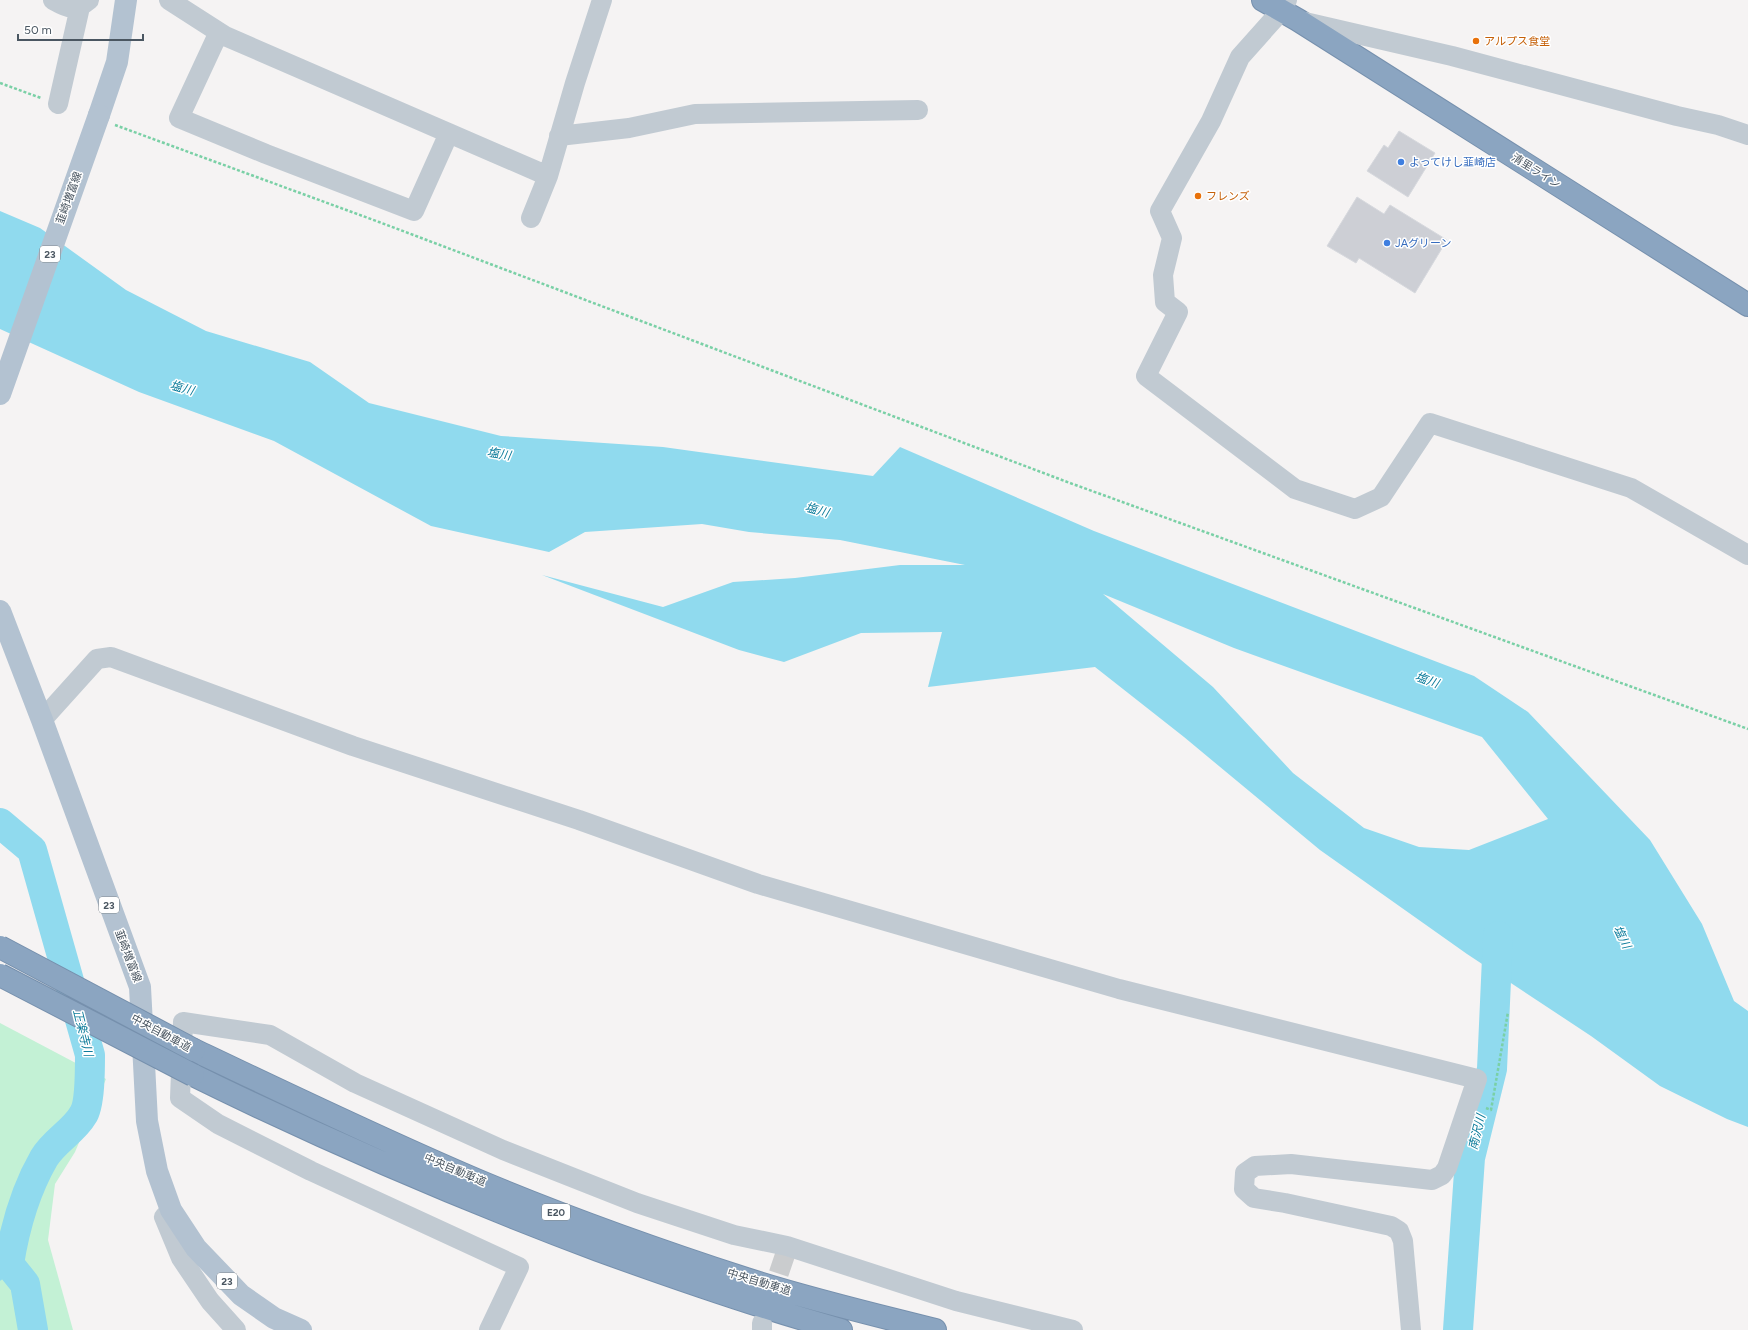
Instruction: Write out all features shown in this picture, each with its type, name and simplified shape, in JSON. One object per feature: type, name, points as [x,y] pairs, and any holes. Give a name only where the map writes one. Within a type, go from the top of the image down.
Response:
[{"type":"highway","name":"清里ライン","points":[[1282,8],[1748,305]]},
{"type":"highway","name":"中央自動車道","points":[[0,947],[194,1050],[394,1144],[480,1181],[558,1212],[747,1279],[842,1307],[935,1330]]},
{"type":"highway","name":"中央自動車道","points":[[0,975],[193,1075],[292,1124],[384,1165],[549,1231],[647,1268],[741,1300],[841,1330]]},
{"type":"main road","name":"韮崎増富線","points":[[0,394],[105,119],[117,62],[126,0]]},
{"type":"main road","name":"韮崎増富線","points":[[0,611],[42,720],[140,987],[147,1121],[157,1171],[171,1210],[196,1248],[241,1295],[274,1318],[301,1330]]},
{"type":"street","points":[[53,0],[67,8],[84,4],[58,104]]},
{"type":"street","points":[[168,0],[218,32],[548,176]]},
{"type":"street","points":[[531,218],[548,176],[575,82],[602,0]]},
{"type":"street","points":[[1748,135],[1718,125],[1677,116],[1452,56],[1282,8],[1240,57],[1211,121],[1160,211],[1172,238],[1163,275],[1164,302],[1178,312],[1146,376],[1295,489],[1355,509],[1381,497],[1430,423],[1631,488],[1748,555]]},
{"type":"street","points":[[218,32],[179,118],[266,154],[414,211],[449,133]]},
{"type":"street","points":[[559,136],[629,128],[695,114],[918,110]]},
{"type":"street","points":[[42,720],[97,659],[111,657],[353,746],[579,820],[758,884],[1119,989],[1477,1079],[1447,1168],[1442,1175],[1432,1180],[1291,1164],[1255,1166],[1245,1173],[1244,1189],[1254,1198],[1391,1226],[1399,1231],[1403,1241],[1411,1330]]},
{"type":"street","points":[[489,1330],[519,1267],[311,1171],[218,1124],[180,1098],[182,1022],[270,1035],[354,1083],[503,1150],[652,1208],[734,1235],[956,1301],[1073,1330]]},
{"type":"street","points":[[171,1210],[164,1216],[181,1258],[210,1301],[236,1330]]},
{"type":"path","points":[[0,83],[58,104]]},
{"type":"path","points":[[105,119],[1070,483],[1748,729]]},
{"type":"path","points":[[1469,1102],[1491,1110],[1508,1012]]},
{"type":"green space","points":[[0,1023],[106,1079],[75,1152],[55,1184],[48,1240],[73,1330],[0,1330]]},
{"type":"water","name":"塩川","points":[[0,211],[40,228],[126,290],[206,331],[310,362],[369,403],[501,436],[663,447],[873,476],[900,447],[1094,531],[1474,676],[1528,712],[1650,840],[1702,924],[1734,1001],[1748,1011],[1748,1127],[1727,1119],[1660,1086],[1591,1036],[1467,954],[1320,850],[1184,737],[1095,667],[928,687],[942,632],[861,633],[784,662],[739,650],[542,575],[663,607],[733,582],[795,578],[900,565],[965,565],[840,540],[749,532],[702,524],[585,532],[549,552],[431,526],[274,441],[139,392],[0,329]],"holes":[[[1103,594],[1234,648],[1482,737],[1548,819],[1469,850],[1419,847],[1364,828],[1293,773],[1213,687]]]},
{"type":"building","name":"よってけし韮崎店","points":[[1399,131],[1435,153],[1408,197],[1367,171],[1384,145],[1388,148]]},
{"type":"building","name":"JAグリーン","points":[[1357,197],[1384,214],[1390,205],[1447,240],[1415,293],[1359,258],[1356,263],[1327,246]]},
{"type":"waterway","name":"正楽寺川","points":[[0,823],[32,850],[90,1055],[89,1086],[87,1103],[83,1115],[75,1126],[48,1152],[37,1170],[26,1196],[11,1250],[9,1264],[25,1284],[33,1330]]},
{"type":"waterway","name":"南沢川","points":[[1458,1330],[1470,1158],[1492,1069],[1498,936]]},
{"type":"waterway","points":[[0,1278],[9,1264]]},
{"type":"tunnel","points":[[769,1302],[785,1255]]},
{"type":"place","name":"アルプス食堂","points":[[1476,41]]},
{"type":"place","name":"よってけし韮崎店","points":[[1401,162]]},
{"type":"place","name":"フレンズ","points":[[1198,196]]},
{"type":"place","name":"JAグリーン","points":[[1387,243]]}]
